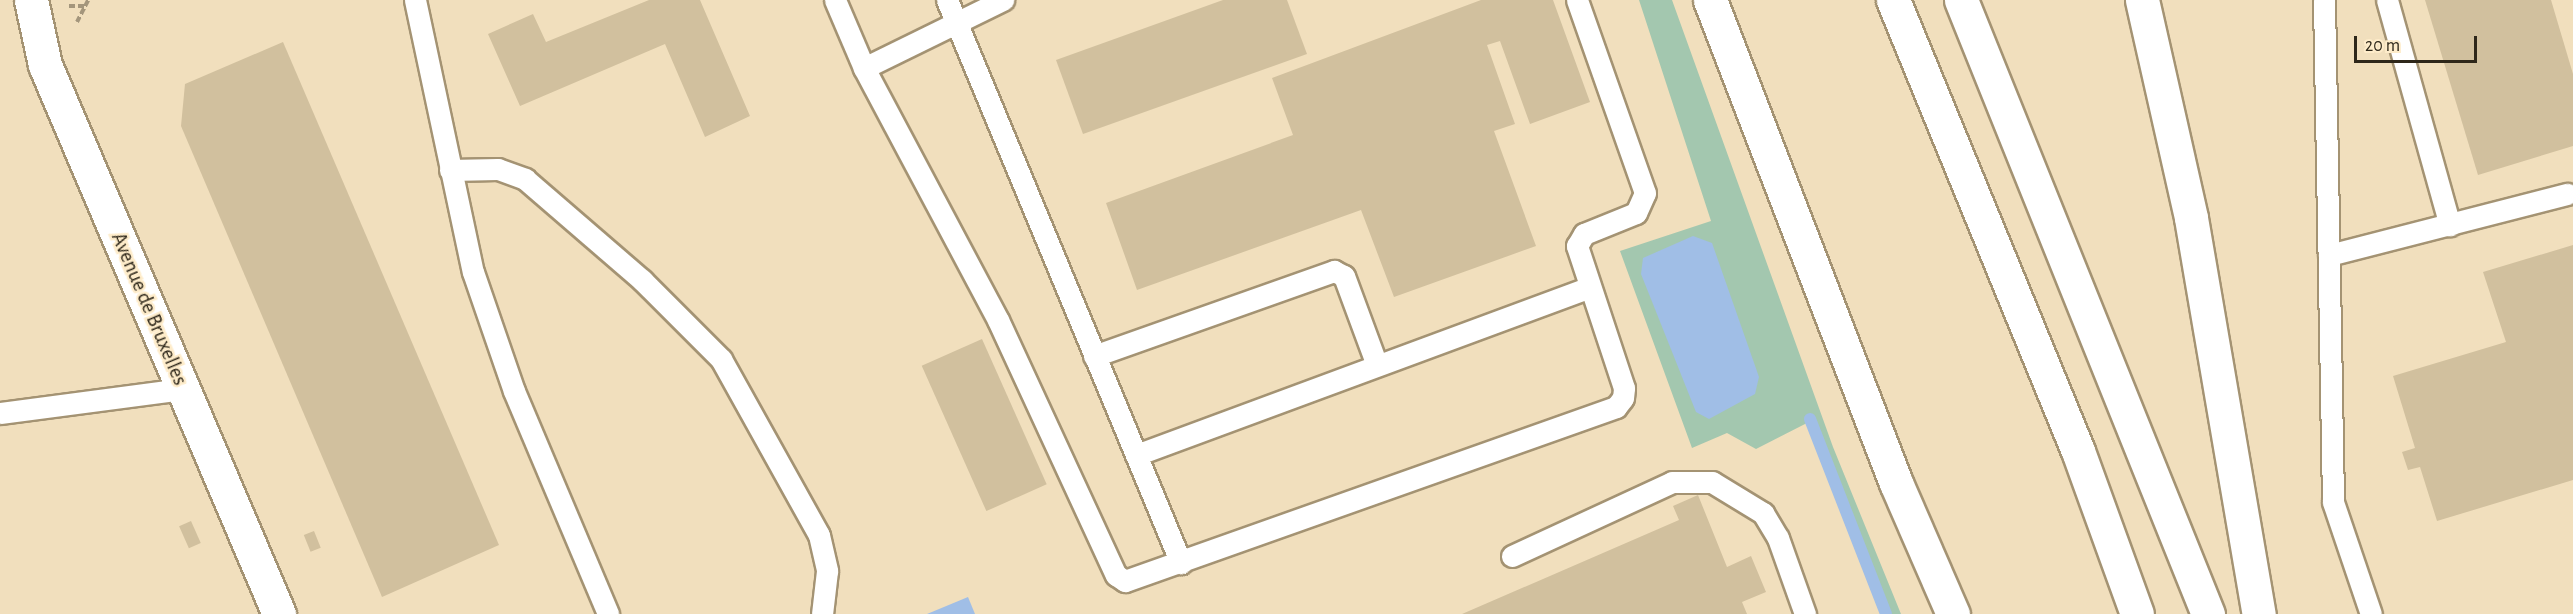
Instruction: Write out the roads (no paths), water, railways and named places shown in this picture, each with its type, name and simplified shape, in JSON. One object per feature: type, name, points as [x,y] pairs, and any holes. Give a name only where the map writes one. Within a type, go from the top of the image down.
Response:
[{"type":"main road","name":"Avenue de Bruxelles","points":[[31,0],[45,65],[279,614]]},
{"type":"main road","points":[[1710,0],[1882,449],[1953,614]]},
{"type":"main road","points":[[1893,0],[2078,451],[2137,614]]},
{"type":"main road","points":[[1961,0],[2208,614]]},
{"type":"main road","points":[[2142,0],[2191,218],[2259,614]]},
{"type":"lane","points":[[416,0],[473,272],[514,391],[608,614]]},
{"type":"lane","points":[[836,0],[864,68],[998,320],[1116,575],[1137,579],[1616,406],[1624,388],[1587,288],[1577,246],[1584,234],[1636,213],[1645,193],[1577,0]]},
{"type":"lane","points":[[947,0],[1181,563]]},
{"type":"lane","points":[[864,68],[958,26],[1003,0]]},
{"type":"lane","points":[[2324,0],[2333,502],[2371,614]]},
{"type":"lane","points":[[2387,0],[2450,225]]},
{"type":"lane","points":[[450,171],[498,169],[525,179],[642,280],[721,359],[819,535],[827,571],[822,614]]},
{"type":"lane","points":[[2329,255],[2567,194]]},
{"type":"lane","points":[[1094,356],[1334,272],[1344,276],[1377,365]]},
{"type":"lane","points":[[1136,455],[1587,288]]},
{"type":"lane","points":[[0,413],[183,389]]},
{"type":"lane","points":[[1512,556],[1672,482],[1712,482],[1763,513],[1778,538],[1805,614]]},
{"type":"water","points":[[1693,236],[1712,243],[1759,377],[1755,394],[1709,419],[1696,412],[1641,274],[1643,258]]},
{"type":"water","points":[[968,597],[975,614],[927,614]]},
{"type":"waterway","points":[[1810,419],[1886,614]]}]
